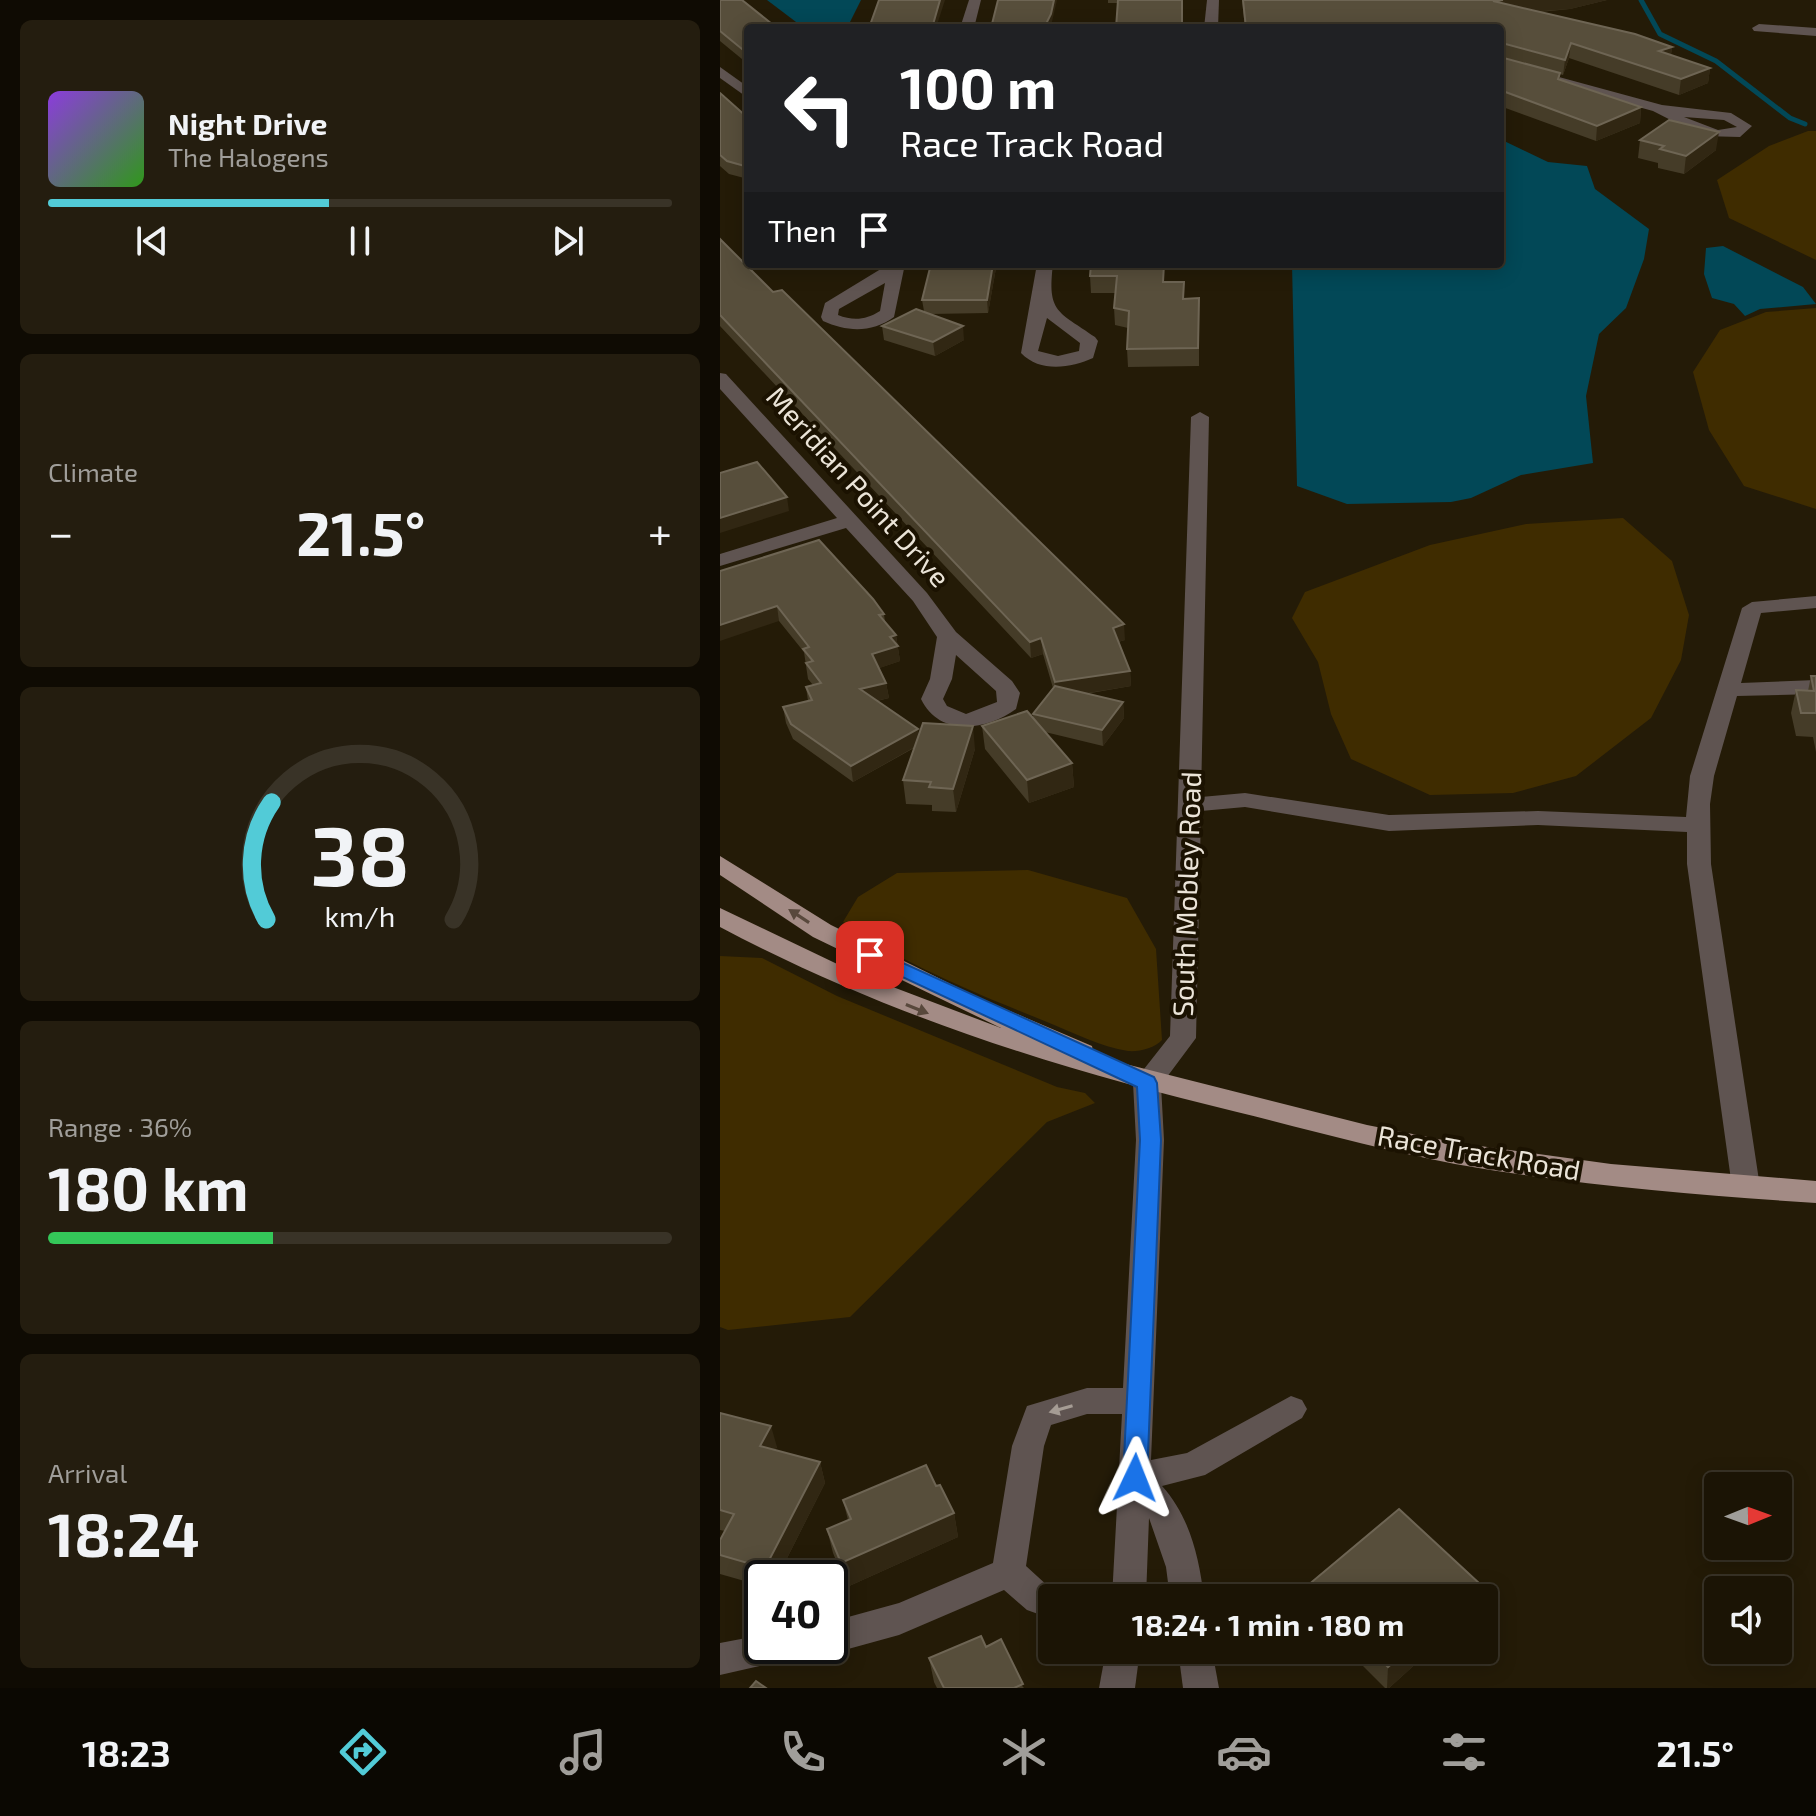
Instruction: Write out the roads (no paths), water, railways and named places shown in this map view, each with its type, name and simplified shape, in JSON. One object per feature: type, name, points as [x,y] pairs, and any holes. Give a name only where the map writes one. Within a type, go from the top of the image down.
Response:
[{"type":"main road","name":"Race Track Road","points":[[720,864],[822,931],[968,1003],[1147,1083]]},
{"type":"main road","name":"Race Track Road","points":[[720,916],[818,969],[984,1035],[1147,1083],[1406,1144],[1638,1180],[1816,1192]]},
{"type":"street","points":[[968,24],[975,0]]},
{"type":"street","points":[[1211,24],[1213,0]]},
{"type":"street","points":[[1759,28],[1816,32]]},
{"type":"street","points":[[1504,66],[1550,74],[1658,108],[1711,134],[1740,133],[1745,126],[1725,116],[1658,108]]},
{"type":"street","points":[[720,71],[744,91]]},
{"type":"street","points":[[1040,293],[1044,268]]},
{"type":"street","name":"Meridian Point Drive","points":[[720,378],[920,597],[948,637]]},
{"type":"street","name":"South Mobley Road","points":[[1147,1083],[1183,1038],[1200,417]]},
{"type":"street","points":[[720,560],[848,521]]},
{"type":"street","points":[[1746,1187],[1699,864],[1702,776],[1752,608],[1816,602]]},
{"type":"street","points":[[1728,690],[1816,687]]},
{"type":"street","points":[[1189,805],[1245,800],[1389,823],[1538,818],[1698,825]]},
{"type":"street","points":[[1130,1584],[1150,1140],[1147,1083]]},
{"type":"street","points":[[1008,1572],[1028,1446],[1038,1415],[1087,1401],[1138,1401]]},
{"type":"street","points":[[1135,1478],[1194,1465],[1291,1409]]},
{"type":"street","points":[[1135,1478],[1167,1515],[1185,1584]]},
{"type":"street","points":[[1008,1572],[1038,1598]]},
{"type":"street","points":[[848,1635],[942,1603],[1008,1572]]},
{"type":"street","points":[[720,1659],[744,1654]]},
{"type":"street","points":[[1117,1688],[1121,1664]]},
{"type":"street","points":[[1197,1664],[1201,1688]]},
{"type":"water","points":[[767,0],[861,0],[849,24],[799,24]]},
{"type":"water","points":[[1504,141],[1548,162],[1587,166],[1595,189],[1649,229],[1644,259],[1626,308],[1599,334],[1586,396],[1593,463],[1521,475],[1471,498],[1451,502],[1347,504],[1297,486],[1292,268],[1504,268]]},
{"type":"water","points":[[1723,246],[1803,287],[1816,304],[1760,309],[1745,316],[1734,304],[1712,298],[1704,274],[1706,248]]},
{"type":"waterway","points":[[1641,0],[1660,34],[1716,61],[1790,118],[1805,124]]}]
